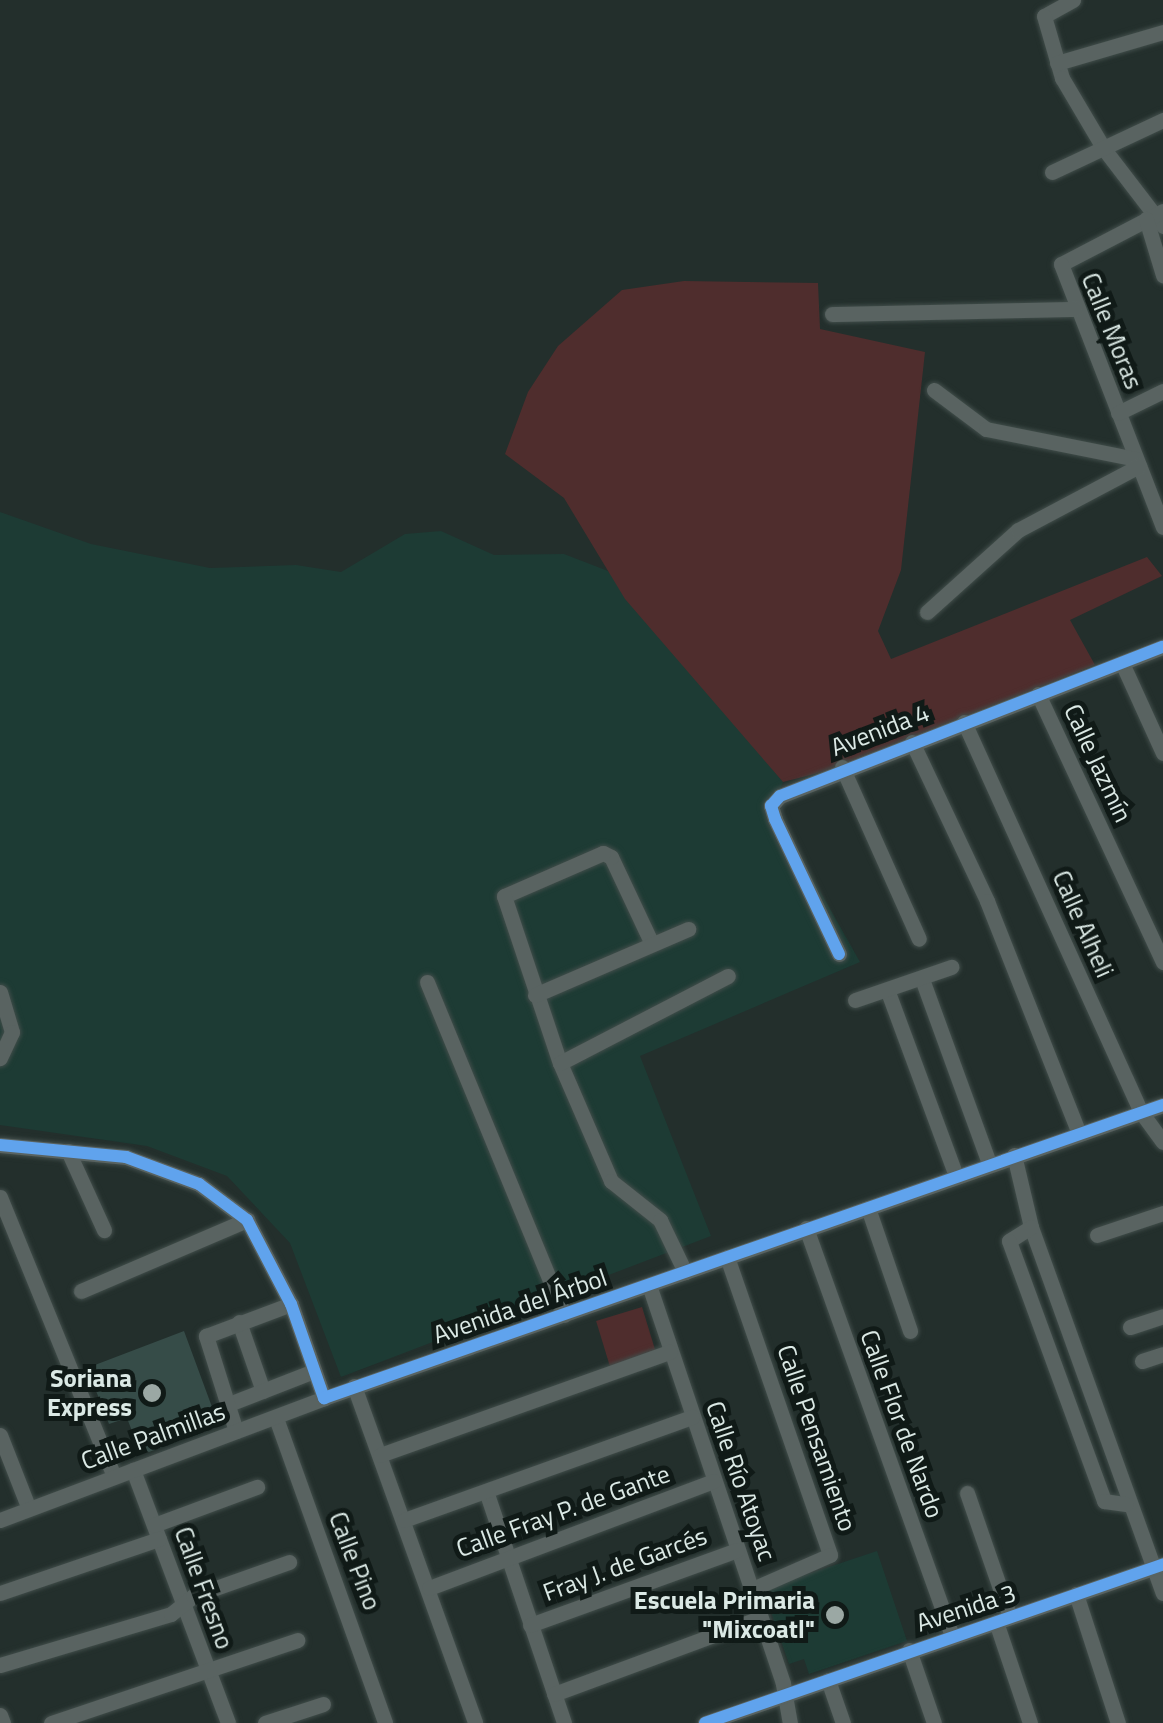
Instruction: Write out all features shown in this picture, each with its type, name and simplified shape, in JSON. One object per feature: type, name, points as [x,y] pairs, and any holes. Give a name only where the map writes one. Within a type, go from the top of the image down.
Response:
[{"type":"street","points":[[1073,0],[1047,10],[1057,63],[1104,149],[1156,218],[1163,275]]},
{"type":"street","points":[[1057,63],[1163,32]]},
{"type":"street","points":[[1052,172],[1163,120]]},
{"type":"street","name":"Calle Moras","points":[[1156,218],[1061,264],[1075,310],[1163,527]]},
{"type":"street","points":[[832,314],[1075,310]]},
{"type":"street","points":[[934,390],[986,429],[1137,462]]},
{"type":"street","points":[[1118,413],[1163,392]]},
{"type":"street","points":[[927,612],[1018,530],[1137,462]]},
{"type":"street","points":[[1145,483],[1163,476]]},
{"type":"street","name":"Avenida 4","points":[[839,954],[771,806],[842,767],[1163,647]]},
{"type":"street","points":[[1122,663],[1163,753]]},
{"type":"street","name":"Calle Jazmín","points":[[1038,694],[1163,962]]},
{"type":"street","name":"Calle Alheli","points":[[964,722],[1141,1112],[1163,1142]]},
{"type":"street","points":[[912,742],[987,901],[1080,1133]]},
{"type":"street","points":[[842,767],[919,939]]},
{"type":"street","points":[[652,944],[611,857],[592,853],[504,896],[560,1063],[612,1180],[660,1220],[684,1272]]},
{"type":"street","points":[[536,994],[688,929]]},
{"type":"street","points":[[855,1000],[888,992],[951,967]]},
{"type":"street","points":[[560,1063],[728,976]]},
{"type":"street","points":[[922,979],[989,1163]]},
{"type":"street","points":[[427,982],[564,1315]]},
{"type":"street","points":[[0,992],[12,1032],[0,1058]]},
{"type":"street","points":[[888,992],[956,1176]]},
{"type":"street","name":"Avenida del Árbol","points":[[324,1398],[1163,1105]]},
{"type":"street","points":[[0,1145],[126,1158],[199,1184],[246,1220],[291,1304],[324,1398]]},
{"type":"street","points":[[68,1151],[104,1230]]},
{"type":"street","points":[[1014,1155],[1032,1227],[1126,1504],[1159,1565],[1163,1593]]},
{"type":"street","points":[[0,1196],[114,1477]]},
{"type":"street","points":[[868,1208],[910,1331]]},
{"type":"street","points":[[1097,1235],[1163,1213]]},
{"type":"street","points":[[81,1291],[246,1220]]},
{"type":"street","points":[[1032,1227],[1009,1241],[1104,1501],[1126,1504]]},
{"type":"street","name":"Calle Flor de Nardo","points":[[806,1228],[952,1636]]},
{"type":"street","name":"Calle Pensamiento","points":[[727,1256],[830,1555],[752,1589]]},
{"type":"street","name":"Calle Río Atoyac","points":[[649,1285],[752,1589],[790,1723]]},
{"type":"street","points":[[236,1432],[206,1336],[291,1304]]},
{"type":"street","points":[[1130,1327],[1163,1316]]},
{"type":"street","points":[[239,1322],[263,1392]]},
{"type":"street","points":[[380,1455],[670,1352]]},
{"type":"street","points":[[1142,1362],[1163,1354]]},
{"type":"street","points":[[229,1404],[314,1371]]},
{"type":"street","points":[[354,1386],[430,1588],[475,1723]]},
{"type":"street","name":"Calle Palmillas","points":[[0,1520],[324,1398]]},
{"type":"street","points":[[404,1520],[692,1417]]},
{"type":"street","name":"Calle Pino","points":[[276,1418],[385,1723]]},
{"type":"street","points":[[0,1434],[29,1509]]},
{"type":"street","name":"Calle Fresno","points":[[133,1470],[228,1723]]},
{"type":"street","name":"Calle Fray P. de Gante","points":[[430,1588],[714,1481]]},
{"type":"street","points":[[0,1593],[156,1532],[257,1486]]},
{"type":"street","points":[[486,1490],[564,1723]]},
{"type":"street","points":[[968,1493],[1030,1723]]},
{"type":"street","name":"Fray J. de Garcés","points":[[530,1625],[737,1550]]},
{"type":"street","points":[[0,1664],[171,1614],[182,1605],[288,1562]]},
{"type":"street","name":"Avenida 3","points":[[705,1723],[1159,1565]]},
{"type":"street","points":[[1076,1594],[1118,1723]]},
{"type":"street","points":[[554,1694],[760,1618]]},
{"type":"street","points":[[51,1723],[298,1640]]},
{"type":"street","points":[[909,1650],[934,1723]]},
{"type":"street","points":[[828,1680],[843,1723]]},
{"type":"street","points":[[265,1723],[323,1704]]},
{"type":"street","points":[[0,1715],[3,1723]]},
{"type":"shaded area","points":[[684,281],[818,283],[820,329],[925,352],[901,570],[878,631],[891,659],[1147,557],[1162,576],[1070,620],[1095,665],[842,767],[783,782],[625,599],[564,498],[505,454],[528,392],[558,346],[622,290]]},
{"type":"shaded area","points":[[0,512],[91,544],[210,568],[296,565],[341,572],[405,534],[441,531],[494,555],[564,554],[608,571],[783,782],[772,806],[860,962],[640,1056],[711,1236],[341,1377],[290,1243],[227,1176],[147,1146],[0,1125]]},
{"type":"shaded area","points":[[642,1307],[656,1354],[610,1368],[596,1321]]},
{"type":"shaded area","name":"Escuela Primaria \"Mixcoatl\"","points":[[877,1551],[907,1641],[809,1674],[804,1659],[789,1664],[763,1589]]},
{"type":"building","name":"Soriana Express","points":[[184,1331],[219,1426],[149,1452],[138,1447],[127,1418],[109,1424],[87,1368]]},
{"type":"cycle path","points":[[839,954],[775,819],[771,806],[780,796],[1163,647]]},
{"type":"cycle path","points":[[0,1145],[126,1157],[199,1184],[247,1220],[291,1304],[324,1398],[1163,1105]]},
{"type":"cycle path","points":[[705,1723],[1163,1564]]},
{"type":"place","name":"Soriana Express","points":[[152,1393]]},
{"type":"place","name":"Escuela Primaria \"Mixcoatl\"","points":[[835,1615]]}]
